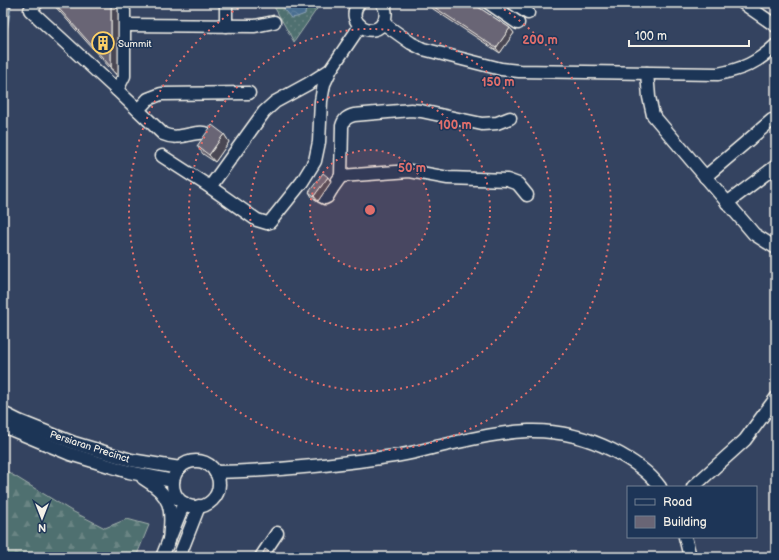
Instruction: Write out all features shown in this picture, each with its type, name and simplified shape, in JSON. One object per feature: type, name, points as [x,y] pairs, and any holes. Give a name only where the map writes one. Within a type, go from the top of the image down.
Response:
[{"type":"street","points":[[37,3],[30,10],[163,134],[172,137],[189,136],[204,132],[214,137]]},
{"type":"street","points":[[117,90],[124,76],[124,11],[122,3]]},
{"type":"street","points":[[226,3],[226,26]]},
{"type":"street","points":[[359,3],[354,12],[354,17],[364,29],[375,29],[383,23],[386,14],[385,5]]},
{"type":"street","points":[[489,3],[518,23]]},
{"type":"street","points":[[513,3],[528,13]]},
{"type":"street","points":[[743,3],[776,26]]},
{"type":"street","points":[[124,25],[255,26],[274,22]]},
{"type":"street","points":[[383,23],[411,43],[423,49],[501,69],[519,71],[718,74],[754,63],[776,44]]},
{"type":"street","points":[[162,156],[257,220],[267,223],[273,219],[315,162],[319,142],[322,91],[324,84],[331,69],[360,26]]},
{"type":"street","points":[[210,187],[222,160],[230,149],[270,105],[313,82],[331,69]]},
{"type":"street","points":[[647,73],[652,115],[754,234],[776,248]]},
{"type":"street","points":[[138,110],[148,99],[161,94],[249,93]]},
{"type":"street","points":[[341,176],[342,126],[343,122],[349,116],[411,110],[482,124],[497,123],[510,118]]},
{"type":"street","points":[[705,177],[772,120]]},
{"type":"street","points":[[189,136],[200,144]]},
{"type":"street","points":[[727,204],[776,166]]},
{"type":"street","points":[[305,177],[324,190],[341,176],[410,171],[448,178],[507,180],[518,184],[527,195]]},
{"type":"street","points":[[694,486],[745,440],[776,398]]},
{"type":"street","name":"Persiaran Precinct","points":[[3,413],[74,443],[131,460],[180,468]]},
{"type":"street","name":"Persiaran Precinct","points":[[3,426],[70,454],[134,473],[173,481]]},
{"type":"street","points":[[215,472],[286,469],[340,464],[396,456],[503,432],[530,430],[554,431],[580,437],[599,444],[638,466],[655,480],[659,486]]},
{"type":"street","points":[[196,461],[207,464],[215,472],[219,483],[216,494],[209,502],[199,506],[189,505],[184,503],[177,496],[174,491],[173,481],[180,468],[190,462],[196,461]]},
{"type":"street","points":[[134,473],[155,485],[165,496],[170,512],[169,540]]},
{"type":"street","points":[[162,557],[184,503]]},
{"type":"street","points":[[179,557],[199,506]]},
{"type":"street","points":[[264,553],[277,533]]},
{"type":"street","points":[[685,538],[690,557]]},
{"type":"green space","points":[[272,3],[321,3],[294,42]]},
{"type":"green space","points":[[3,469],[70,510],[105,528],[127,519],[149,525],[136,557],[3,557]]},
{"type":"water","points":[[282,3],[307,3],[305,14],[291,18],[285,11]]},
{"type":"building","name":"Summit","points":[[54,3],[111,3],[111,67]]},
{"type":"building","points":[[428,3],[472,3],[510,28],[496,48]]},
{"type":"building","points":[[212,125],[224,134],[209,155],[197,146]]},
{"type":"building","points":[[323,173],[328,177],[314,196],[309,192]]},
{"type":"building","points":[[265,549],[276,557],[265,557],[262,555]]},
{"type":"waterway","points":[[3,50],[11,3]]},
{"type":"place","name":"Summit","points":[[103,43]]}]
